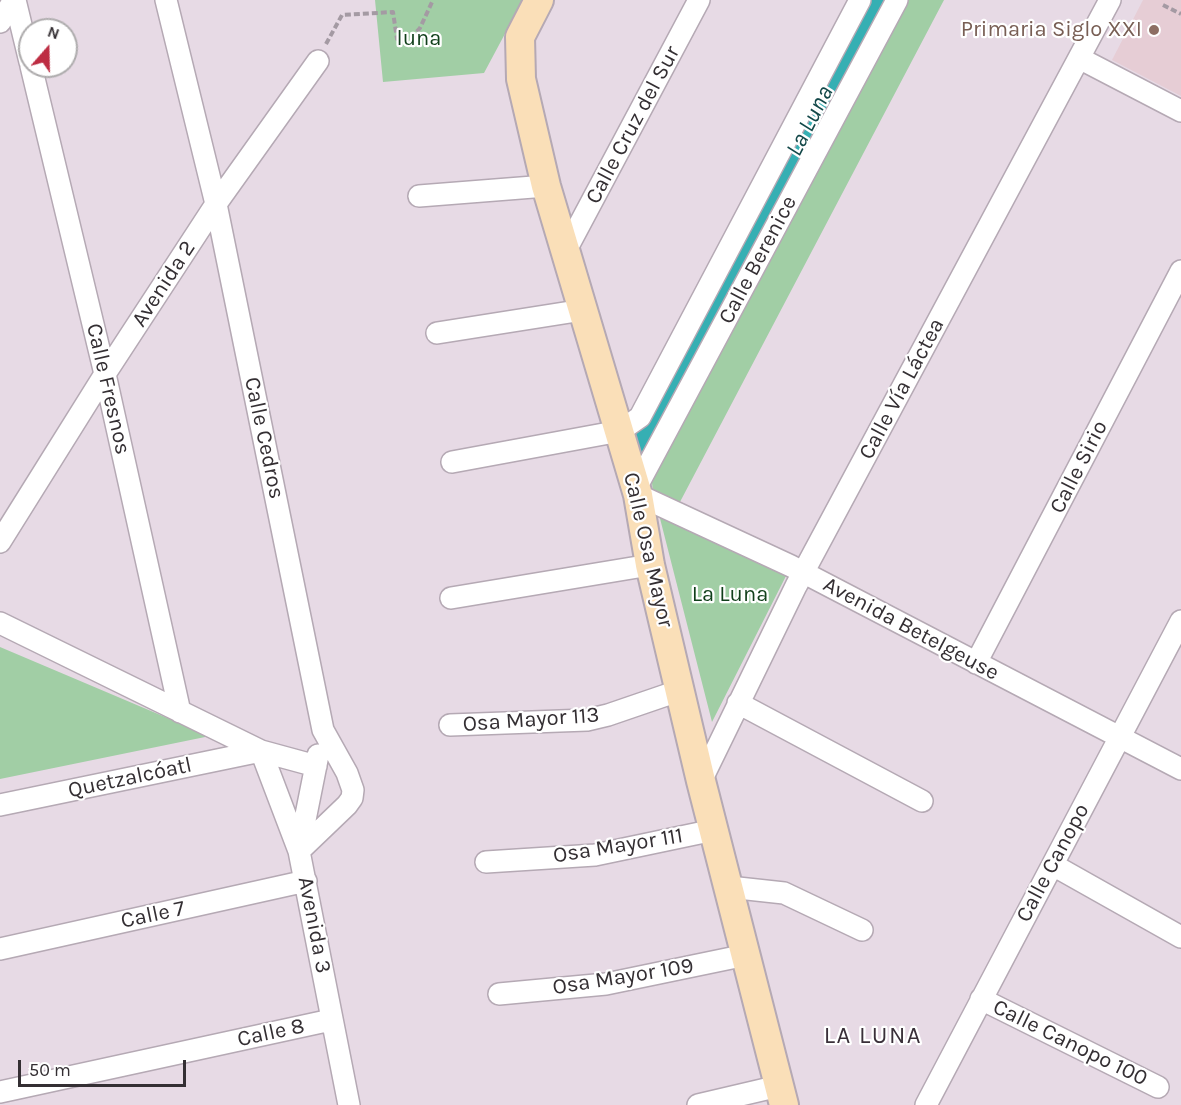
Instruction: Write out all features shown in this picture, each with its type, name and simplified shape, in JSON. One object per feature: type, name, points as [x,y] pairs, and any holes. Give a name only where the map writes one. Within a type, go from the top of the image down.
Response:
[{"type":"street","points":[[0,22],[15,0]]},
{"type":"street","name":"Calle Fresnos","points":[[15,0],[20,18]]},
{"type":"street","name":"Calle Cedros","points":[[166,0],[216,204],[323,730],[353,790],[352,798],[347,805],[299,851]]},
{"type":"street","name":"Calle Osa Mayor","points":[[539,0],[520,38],[521,79],[546,186],[637,491],[650,565],[701,781],[781,1095]]},
{"type":"street","name":"Calle Cruz del Sur","points":[[566,250],[699,0]]},
{"type":"street","name":"Calle Berenice","points":[[620,431],[640,417],[860,0]]},
{"type":"street","name":"Calle Berenice","points":[[637,491],[897,0]]},
{"type":"street","name":"Calle Vía Láctea","points":[[701,781],[803,573],[1110,0]]},
{"type":"street","points":[[1079,58],[1181,111]]},
{"type":"street","name":"Avenida 2","points":[[0,539],[216,204],[318,61]]},
{"type":"street","name":"Calle Fresnos","points":[[34,78],[105,374],[180,712]]},
{"type":"street","points":[[419,196],[546,186]]},
{"type":"street","name":"Calle Sirio","points":[[976,663],[1181,270]]},
{"type":"street","points":[[437,333],[583,310]]},
{"type":"street","points":[[452,462],[620,431]]},
{"type":"street","name":"Avenida Betelgeuse","points":[[637,491],[803,573],[1181,769]]},
{"type":"street","points":[[451,598],[650,565]]},
{"type":"street","name":"Calle Canopo","points":[[926,1105],[1181,621]]},
{"type":"street","points":[[0,623],[261,751],[316,766]]},
{"type":"street","name":"Osa Mayor 113","points":[[450,725],[587,720],[608,716],[681,690]]},
{"type":"street","points":[[738,703],[922,801]]},
{"type":"street","points":[[299,851],[323,730]]},
{"type":"street","name":"Quetzalcóatl","points":[[0,805],[261,751]]},
{"type":"street","name":"Avenida 3","points":[[261,751],[299,851],[349,1105]]},
{"type":"street","name":"Osa Mayor 111","points":[[486,862],[595,855],[714,830]]},
{"type":"street","points":[[1053,865],[1181,938]]},
{"type":"street","name":"Calle 7","points":[[0,949],[306,881]]},
{"type":"street","points":[[729,887],[784,893],[862,930]]},
{"type":"street","name":"Osa Mayor 109","points":[[499,994],[606,984],[746,955]]},
{"type":"street","name":"Calle Canopo 100","points":[[981,999],[1158,1087]]},
{"type":"street","name":"Calle 8","points":[[0,1092],[331,1020]]},
{"type":"street","points":[[698,1105],[781,1095]]},
{"type":"path","points":[[318,61],[342,15],[393,12],[397,39],[403,41],[411,38],[420,28],[433,0]]},
{"type":"path","points":[[1163,5],[1181,14]]},
{"type":"shaded area","name":"Primaria Siglo XXI","points":[[1143,0],[1181,0],[1181,96],[1112,60]]},
{"type":"green space","name":"luna","points":[[375,0],[523,0],[484,73],[383,82]]},
{"type":"green space","points":[[857,0],[944,0],[671,519],[786,576],[712,722],[653,491],[645,428]]},
{"type":"green space","points":[[0,647],[210,736],[0,779]]},
{"type":"waterway","name":"La Luna","points":[[647,433],[872,0]]},
{"type":"place","name":"Primaria Siglo XXI","points":[[1154,30]]},
{"type":"district","name":"LA LUNA","points":[[873,1036]]}]
